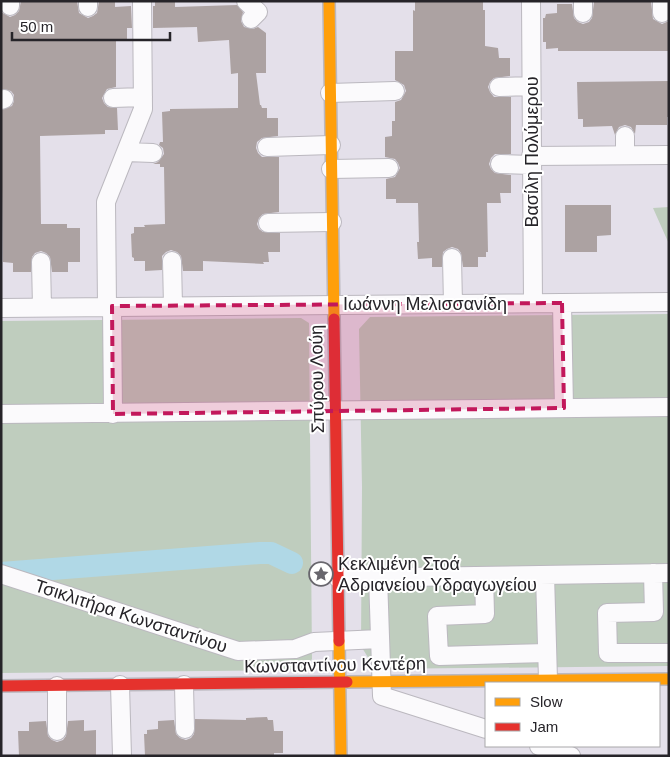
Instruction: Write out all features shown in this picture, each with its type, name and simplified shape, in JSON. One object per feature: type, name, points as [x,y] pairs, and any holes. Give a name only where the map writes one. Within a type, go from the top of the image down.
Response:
[{"type":"street","points":[[113,414],[106,202],[143,109],[142,1]]},
{"type":"street","points":[[246,1],[258,12],[250,19]]},
{"type":"street","name":"Σπύρου Λούη","points":[[329,1],[341,756]]},
{"type":"street","name":"Βασίλη Πολύμερου","points":[[531,1],[532,303]]},
{"type":"street","points":[[499,87],[531,86]]},
{"type":"street","points":[[330,93],[395,91]]},
{"type":"street","points":[[113,98],[143,97]]},
{"type":"street","points":[[625,136],[625,155]]},
{"type":"street","points":[[268,147],[331,145]]},
{"type":"street","points":[[126,152],[153,154]]},
{"type":"street","points":[[500,164],[625,155],[669,155]]},
{"type":"street","points":[[331,169],[389,168]]},
{"type":"street","points":[[268,223],[332,222]]},
{"type":"street","points":[[452,258],[452,304]]},
{"type":"street","points":[[172,261],[173,306]]},
{"type":"street","points":[[41,262],[42,308]]},
{"type":"street","points":[[562,302],[564,408]]},
{"type":"street","name":"Ιωάννη Μελισσανίδη","points":[[1,308],[669,302]]},
{"type":"street","points":[[1,414],[669,407]]},
{"type":"street","points":[[338,578],[661,573],[654,612],[606,613],[608,653],[669,653]]},
{"type":"street","name":"Τσικλιτήρα Κωνσταντίνου","points":[[1,574],[238,651],[295,649],[314,642],[380,639]]},
{"type":"street","points":[[545,575],[548,680]]},
{"type":"street","points":[[484,576],[485,614],[437,616],[439,656],[547,653]]},
{"type":"street","points":[[378,577],[382,696],[485,729]]},
{"type":"street","name":"Κωνσταντίνου Κεντέρη","points":[[1,686],[669,679]]},
{"type":"street","points":[[184,684],[185,729]]},
{"type":"street","points":[[120,685],[122,756]]},
{"type":"street","points":[[56,686],[57,731]]},
{"type":"street","points":[[542,750],[571,756]]},
{"type":"highlighted area","points":[[562,303],[564,408],[113,414],[112,306]]},
{"type":"green space","points":[[669,207],[669,244],[653,208]]},
{"type":"green space","points":[[669,314],[669,666],[375,669],[361,646],[362,487],[359,329],[370,317]]},
{"type":"green space","points":[[301,318],[309,323],[312,659],[304,670],[1,673],[1,321]]},
{"type":"building","points":[[21,1],[77,1],[79,13],[88,18],[97,13],[99,1],[115,1],[115,7],[131,6],[132,28],[127,28],[127,41],[116,41],[116,87],[107,89],[102,98],[108,107],[117,108],[118,130],[105,130],[105,134],[40,136],[41,224],[67,224],[67,228],[80,228],[80,262],[68,262],[68,272],[52,272],[50,257],[41,251],[35,253],[32,257],[31,272],[13,272],[13,263],[3,262],[1,110],[12,106],[14,95],[11,91],[1,89],[1,12],[10,17],[15,15],[19,11]]},
{"type":"building","points":[[155,1],[175,1],[175,7],[237,5],[243,12],[241,21],[244,27],[253,29],[258,27],[266,33],[266,73],[256,73],[260,105],[262,108],[267,108],[267,118],[278,118],[278,136],[262,138],[257,142],[256,148],[262,157],[279,157],[279,212],[263,214],[257,224],[263,232],[280,233],[280,252],[268,252],[269,262],[263,262],[264,264],[203,261],[203,271],[183,271],[181,256],[171,250],[162,256],[162,270],[145,271],[145,261],[134,261],[132,257],[131,234],[134,233],[134,227],[165,224],[164,167],[160,167],[160,164],[153,164],[158,162],[164,154],[163,148],[159,145],[160,142],[163,142],[162,112],[170,111],[170,109],[238,108],[238,73],[231,74],[229,40],[198,42],[197,27],[153,28],[153,6],[155,6]]},
{"type":"building","points":[[415,1],[483,1],[483,10],[485,10],[485,46],[498,48],[499,58],[510,58],[510,76],[494,78],[488,87],[494,97],[511,97],[511,154],[495,154],[489,164],[495,173],[511,175],[511,193],[500,193],[501,203],[487,203],[488,252],[486,252],[486,257],[478,257],[478,267],[463,267],[461,253],[458,249],[452,247],[443,252],[442,267],[432,267],[432,258],[418,259],[418,203],[396,203],[396,199],[386,199],[386,179],[395,177],[400,168],[395,159],[385,157],[385,137],[392,136],[392,121],[395,121],[395,102],[401,100],[406,91],[404,85],[395,80],[395,51],[413,51],[413,10],[415,11]]},
{"type":"building","points":[[651,1],[653,19],[662,24],[669,21],[669,51],[558,51],[558,48],[546,49],[546,42],[543,42],[543,18],[545,18],[546,14],[557,13],[557,4],[572,4],[574,18],[583,24],[589,22],[592,18],[594,2]]},
{"type":"building","points":[[669,81],[669,117],[667,117],[667,125],[636,125],[635,134],[631,127],[625,125],[619,127],[615,135],[612,126],[583,127],[583,119],[578,119],[577,82]]},
{"type":"building","points":[[565,205],[611,205],[611,235],[597,236],[597,252],[565,252]]},
{"type":"building","points":[[267,717],[268,720],[273,720],[274,731],[283,731],[283,753],[274,753],[274,756],[145,756],[144,734],[147,734],[147,730],[158,729],[158,721],[174,720],[176,734],[186,740],[194,734],[195,719],[246,720],[246,718]]},
{"type":"building","points":[[84,720],[84,731],[96,730],[96,756],[19,756],[18,731],[29,731],[29,722],[46,721],[48,736],[57,742],[63,740],[66,736],[68,721]]},
{"type":"waterway","points":[[1,573],[260,553],[271,553],[292,563]]},
{"type":"traffic: slow","points":[[329,1],[334,319]]},
{"type":"traffic: slow","points":[[339,641],[341,756]]},
{"type":"traffic: slow","points":[[347,682],[669,679]]},
{"type":"traffic: jam","points":[[334,319],[339,641]]},
{"type":"traffic: jam","points":[[1,686],[347,682]]},
{"type":"place","name":"Κεκλιμένη Στοά Αδριανείου Υδραγωγείου","points":[[321,574]]}]
